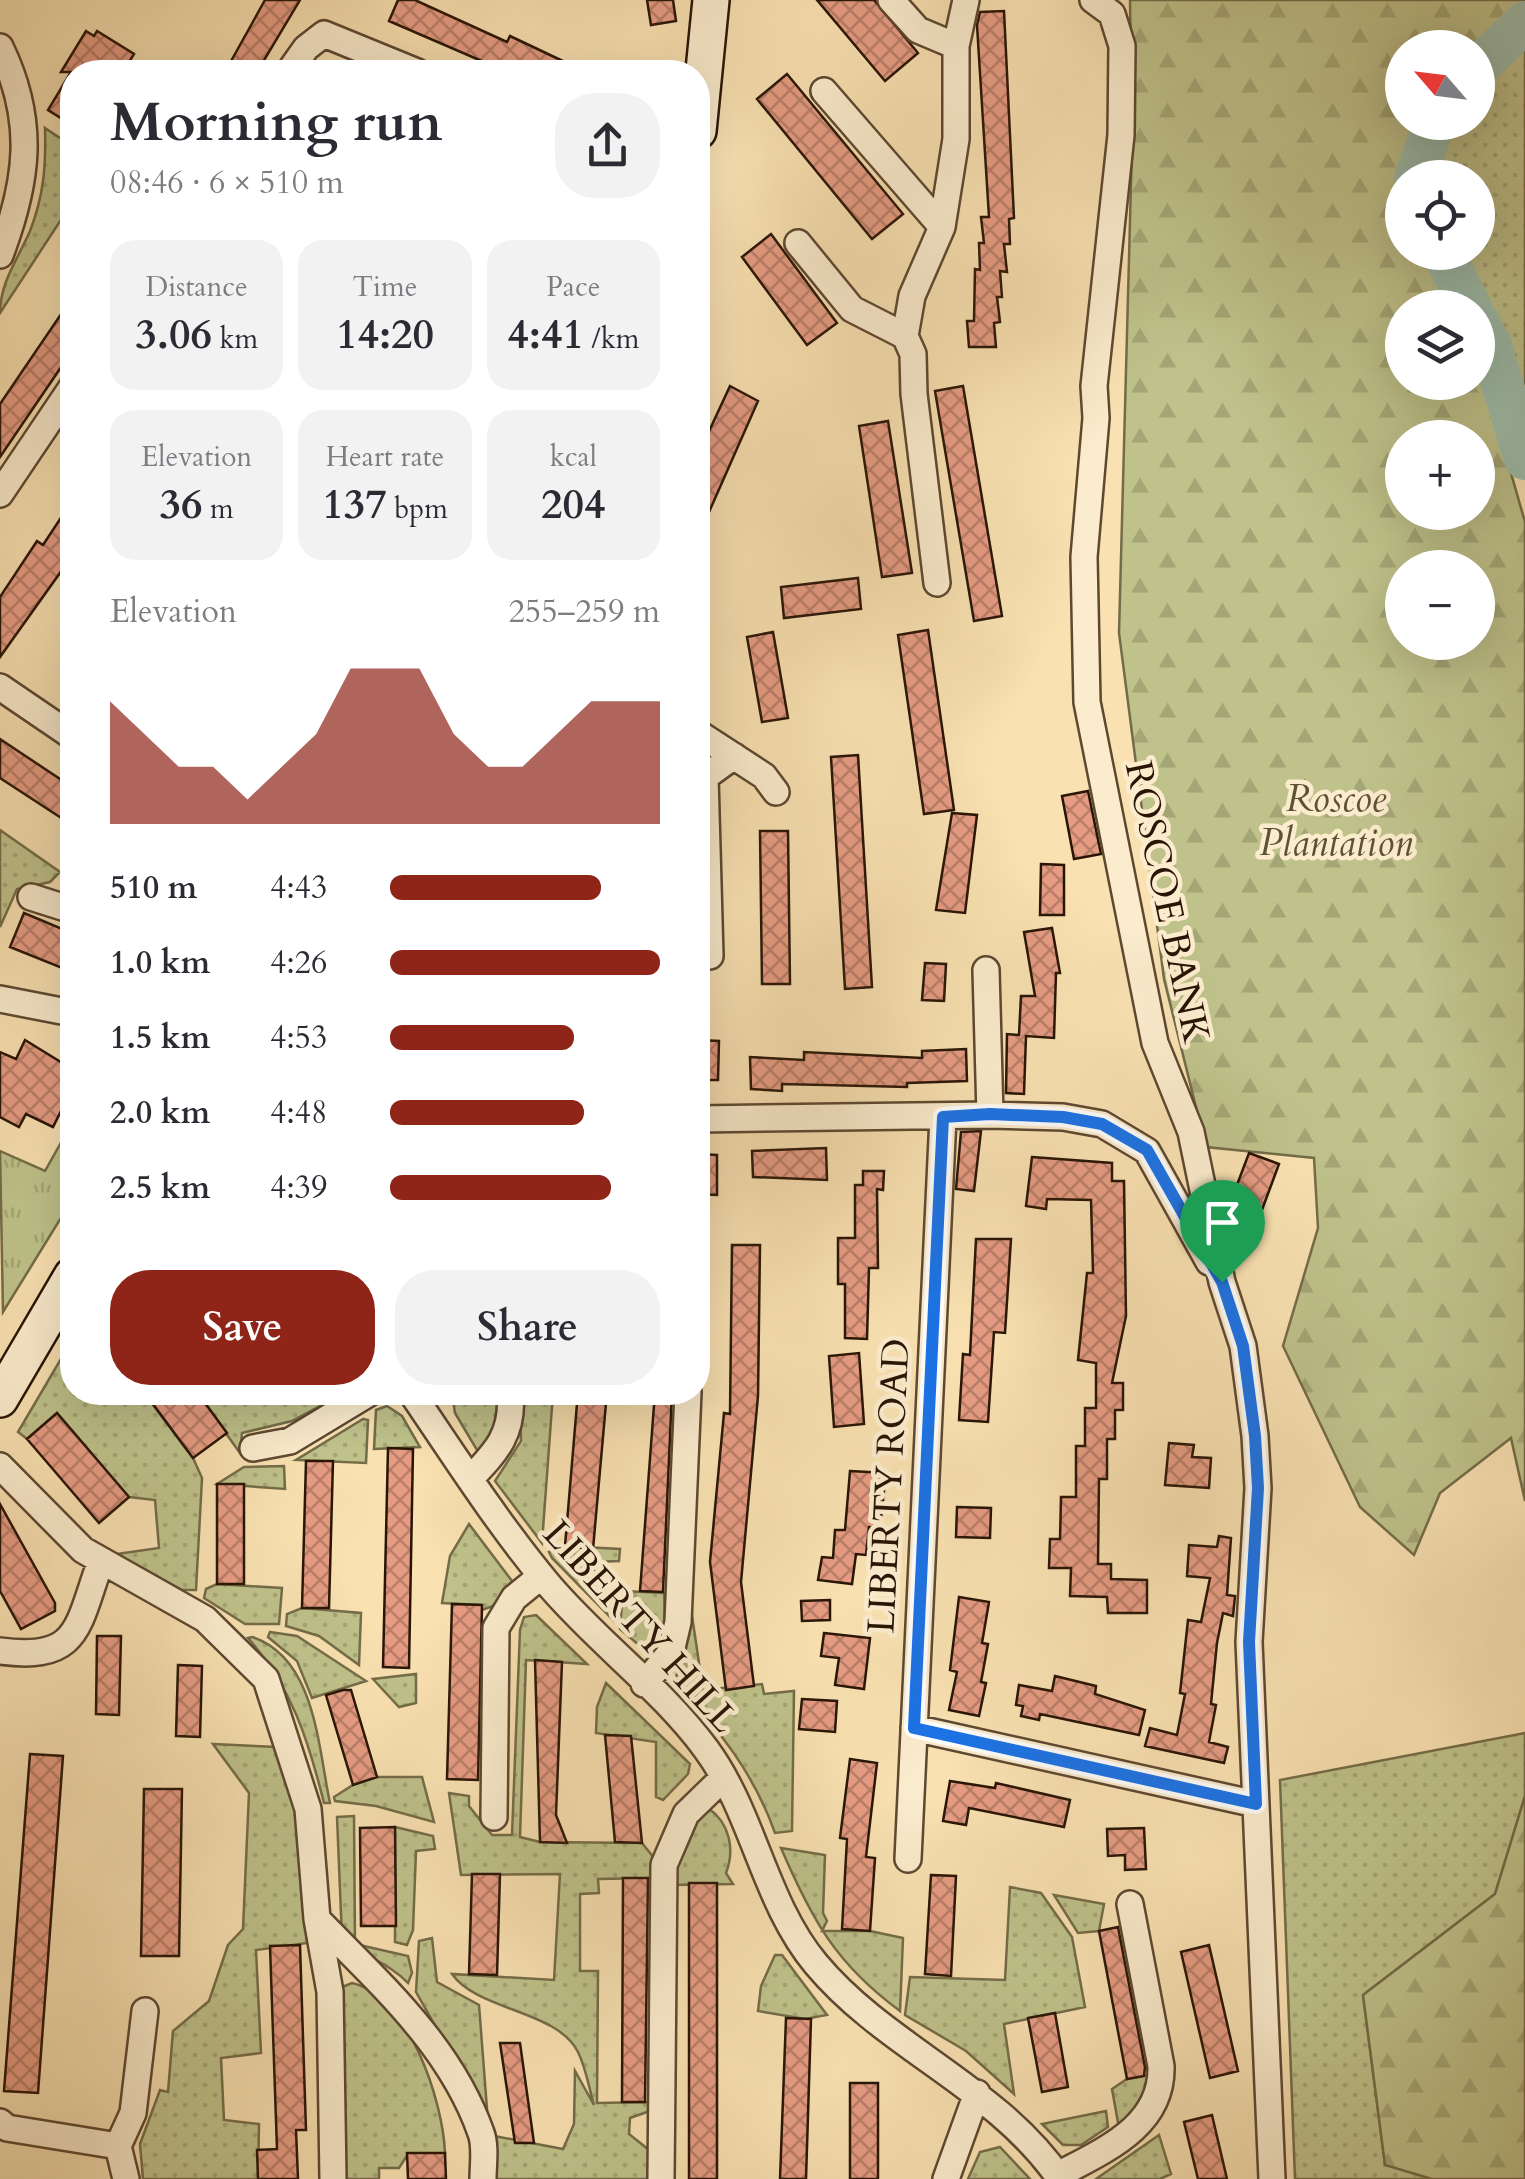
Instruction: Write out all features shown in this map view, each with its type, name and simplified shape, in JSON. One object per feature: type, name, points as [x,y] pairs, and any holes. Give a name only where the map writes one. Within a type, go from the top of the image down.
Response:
[{"type":"main road","points":[[705,60],[710,0]]},
{"type":"main road","points":[[0,1399],[60,1296]]},
{"type":"street","points":[[892,0],[918,30],[956,46]]},
{"type":"street","points":[[936,582],[913,354],[905,336],[912,296],[942,226],[956,139],[956,46],[966,0]]},
{"type":"street","name":"ROSCOE BANK","points":[[1093,0],[1112,14],[1122,46],[1121,135],[1097,350],[1096,418],[1084,557],[1088,702],[1155,1043],[1191,1132],[1222,1282],[1243,1346],[1255,1436],[1258,1488],[1249,1642],[1272,2179]]},
{"type":"street","points":[[298,60],[324,34],[388,60]]},
{"type":"street","points":[[0,47],[17,93],[25,170],[0,255]]},
{"type":"street","points":[[824,91],[942,226]]},
{"type":"street","points":[[798,243],[852,309],[905,336]]},
{"type":"street","points":[[0,494],[60,405]]},
{"type":"street","points":[[0,687],[60,728]]},
{"type":"street","points":[[710,741],[764,776],[776,792]]},
{"type":"street","points":[[710,773],[734,756]]},
{"type":"street","points":[[31,897],[60,906]]},
{"type":"street","points":[[986,970],[990,1114]]},
{"type":"street","points":[[0,999],[60,1011]]},
{"type":"street","points":[[710,1119],[990,1114],[1063,1117],[1102,1124],[1147,1150],[1222,1282]]},
{"type":"street","name":"LIBERTY ROAD","points":[[908,1859],[943,1117]]},
{"type":"street","points":[[254,1448],[290,1440],[349,1405]]},
{"type":"street","name":"LIBERTY HILL","points":[[420,1405],[542,1576],[693,1733],[723,1778],[753,1837],[787,1923],[814,1962],[904,2041],[977,2094],[1059,2177]]},
{"type":"street","points":[[470,1479],[504,1443],[511,1405]]},
{"type":"street","points":[[644,1684],[670,1652],[678,1622],[687,1405]]},
{"type":"street","points":[[0,1466],[83,1550],[205,1619],[266,1679],[302,1784],[317,1920],[330,1992],[333,2179]]},
{"type":"street","points":[[0,1651],[44,1654],[67,1642],[101,1561]]},
{"type":"street","points":[[494,1817],[496,1628],[514,1598],[542,1576]]},
{"type":"street","points":[[914,1728],[1256,1804]]},
{"type":"street","points":[[661,2179],[664,1864],[686,1814],[723,1778]]},
{"type":"street","points":[[1059,2177],[1118,2142],[1149,2112],[1162,2091],[1162,2066],[1130,1904]]},
{"type":"street","points":[[317,1920],[420,2023],[444,2059],[482,2136],[484,2179]]},
{"type":"street","points":[[126,2179],[118,2146],[133,2113],[145,2011]]},
{"type":"street","points":[[946,2179],[977,2094]]},
{"type":"street","points":[[2,2128],[118,2146]]},
{"type":"green space","name":"Roscoe Plantation","points":[[1130,0],[1525,0],[1525,8],[1495,35],[1495,30],[1385,30],[1385,140],[1417,140],[1409,160],[1385,160],[1385,270],[1439,270],[1447,290],[1385,290],[1385,400],[1490,400],[1525,522],[1525,1501],[1511,1438],[1440,1493],[1414,1555],[1360,1507],[1283,1346],[1318,1228],[1314,1158],[1206,1147],[1164,979],[1119,633],[1132,146]]},
{"type":"green space","points":[[1525,36],[1525,403],[1505,338],[1495,321],[1495,290],[1477,290],[1465,270],[1495,270],[1495,160],[1430,160],[1437,140],[1495,140],[1495,65]]},
{"type":"green space","points":[[45,128],[60,138],[60,221],[0,313],[6,281],[38,205]]},
{"type":"green space","points":[[0,830],[60,872],[50,882],[17,889],[0,927]]},
{"type":"green space","points":[[60,1144],[60,1219],[3,1312],[0,1151],[45,1171]]},
{"type":"green space","points":[[60,1360],[60,1405],[153,1405],[193,1458],[202,1478],[196,1590],[182,1590],[117,1554],[159,1548],[155,1500],[129,1497],[57,1413],[27,1439],[18,1432]]},
{"type":"green space","points":[[206,1405],[322,1405],[292,1421],[242,1433],[240,1453]]},
{"type":"green space","points":[[454,1405],[497,1405],[499,1415],[485,1451],[477,1450]]},
{"type":"green space","points":[[520,1405],[552,1405],[542,1543],[495,1481],[521,1441]]},
{"type":"green space","points":[[387,1406],[402,1416],[420,1447],[374,1449],[376,1410]]},
{"type":"green space","points":[[363,1419],[368,1420],[366,1463],[296,1460]]},
{"type":"green space","points":[[284,1466],[285,1489],[217,1484],[244,1467]]},
{"type":"green space","points":[[469,1524],[512,1581],[493,1606],[482,1610],[481,1605],[442,1603],[450,1556]]},
{"type":"green space","points":[[565,1546],[620,1549],[619,1561],[595,1562],[596,1598],[614,1605],[613,1620],[552,1558],[549,1552]]},
{"type":"green space","points":[[217,1584],[282,1588],[279,1624],[245,1624],[204,1598],[206,1589]]},
{"type":"green space","points":[[623,1591],[664,1593],[662,1633],[647,1652],[620,1629]]},
{"type":"green space","points":[[690,1602],[703,1690],[762,1684],[764,1694],[794,1691],[792,1831],[775,1833],[757,1791],[734,1753],[675,1684]]},
{"type":"green space","points":[[302,1608],[361,1613],[359,1665],[319,1636],[286,1626],[287,1614]]},
{"type":"green space","points":[[536,1615],[587,1664],[526,1660],[520,1837],[540,1842],[642,1843],[655,1859],[652,1878],[598,1879],[599,1893],[580,1894],[580,1971],[598,1971],[597,2103],[651,2102],[650,2111],[630,2118],[629,2134],[649,2150],[651,2179],[483,2179],[445,2043],[416,1992],[419,1941],[432,1938],[437,1982],[479,2005],[489,2135],[563,2149],[574,2124],[575,2071],[594,2105],[578,2052],[553,2027],[480,1996],[452,1974],[554,1980],[560,1874],[461,1875],[449,1793],[469,1796],[469,1806],[492,1835],[512,1835],[520,1630],[524,1617]]},
{"type":"green space","points":[[270,1632],[297,1636],[366,1681],[312,1698],[297,1661],[268,1637]]},
{"type":"green space","points":[[248,1638],[273,1648],[290,1664],[302,1684],[317,1732],[330,1803],[324,1803],[305,1736],[287,1695]]},
{"type":"green space","points":[[416,1674],[416,1703],[399,1707],[373,1679]]},
{"type":"green space","points":[[606,1683],[690,1764],[688,1774],[663,1800],[656,1797],[656,1742],[596,1733],[597,1707]]},
{"type":"green space","points":[[1525,1733],[1525,1796],[1495,1894],[1363,1995],[1385,2164],[1432,2179],[1295,2179],[1280,1780]]},
{"type":"green space","points":[[213,1744],[276,1747],[300,1810],[307,1943],[256,1950],[261,2053],[221,2058],[224,2120],[259,2124],[258,2179],[143,2179],[140,2144],[160,2090],[168,2092],[173,2031],[209,2001],[228,1945],[243,1929],[249,1793]]},
{"type":"green space","points":[[377,1777],[422,1777],[434,1822],[376,1806],[335,1801],[334,1797],[353,1785]]},
{"type":"green space","points":[[1525,1796],[1525,2179],[1432,2179],[1385,2165],[1363,1995],[1495,1894]]},
{"type":"green space","points":[[708,1808],[721,1821],[729,1838],[726,1873],[733,1884],[673,1885],[676,1840]]},
{"type":"green space","points":[[354,1816],[355,1944],[408,1956],[412,1973],[408,1983],[342,1938],[337,1817]]},
{"type":"green space","points":[[395,1827],[433,1836],[435,1849],[416,1851],[413,1930],[407,1945],[395,1942]]},
{"type":"green space","points":[[781,1848],[825,1855],[823,1913],[827,1921],[822,1930],[804,1897]]},
{"type":"green space","points":[[1010,1887],[1041,1893],[1072,1937],[1085,2007],[1004,2024],[1014,2094],[966,2051],[905,2015],[910,1977],[1005,1980]]},
{"type":"green space","points":[[1054,1895],[1104,1904],[1099,1931],[1078,1933]]},
{"type":"green space","points":[[823,1931],[870,1931],[903,1938],[900,2011],[859,1976]]},
{"type":"green space","points":[[775,1955],[782,1955],[827,2015],[805,2019],[758,2011],[761,1986]]},
{"type":"green space","points":[[352,1983],[372,1992],[406,2029],[430,2080],[443,2131],[445,2153],[408,2154],[399,2168],[379,2168],[379,2179],[341,2179],[345,2086],[338,2005],[342,1987]]},
{"type":"green space","points":[[1154,2074],[1150,2096],[1119,2128],[1112,2089],[1127,2079]]},
{"type":"green space","points":[[1106,2111],[1108,2127],[1081,2145],[1063,2145],[1042,2124]]},
{"type":"green space","points":[[1159,2135],[1171,2174],[1160,2179],[1096,2179]]},
{"type":"green space","points":[[1000,2147],[1030,2179],[968,2179],[980,2152]]},
{"type":"building","points":[[265,0],[300,0],[264,60],[232,60]]},
{"type":"building","points":[[398,0],[415,0],[507,42],[510,36],[561,60],[479,60],[389,21]]},
{"type":"building","points":[[647,0],[673,0],[676,21],[651,25]]},
{"type":"building","points":[[817,0],[874,0],[918,53],[885,81]]},
{"type":"building","points":[[1004,11],[1014,218],[1009,219],[1010,244],[1004,244],[1007,272],[1000,271],[1002,297],[997,297],[1000,322],[994,323],[996,347],[969,347],[967,321],[974,321],[975,269],[980,270],[979,243],[984,243],[981,217],[989,217],[977,25],[980,12]]},
{"type":"building","points":[[86,31],[94,36],[97,31],[134,54],[130,60],[68,60]]},
{"type":"building","points":[[787,74],[903,214],[872,239],[757,99]]},
{"type":"building","points":[[60,90],[60,118],[48,110]]},
{"type":"building","points":[[771,234],[837,323],[807,345],[742,257]]},
{"type":"building","points":[[60,316],[60,369],[0,457],[0,404]]},
{"type":"building","points":[[730,386],[758,401],[710,510],[710,429]]},
{"type":"building","points":[[963,386],[1002,616],[974,621],[935,391]]},
{"type":"building","points":[[888,421],[912,573],[882,577],[859,426]]},
{"type":"building","points":[[60,519],[60,573],[0,657],[0,597],[37,541],[43,545]]},
{"type":"building","points":[[858,578],[861,609],[784,618],[781,587]]},
{"type":"building","points":[[928,630],[954,810],[924,814],[898,635]]},
{"type":"building","points":[[773,632],[788,718],[762,722],[747,637]]},
{"type":"building","points":[[0,739],[60,779],[60,817],[0,778]]},
{"type":"building","points":[[858,755],[872,987],[845,989],[831,757]]},
{"type":"building","points":[[1088,791],[1101,854],[1074,859],[1062,796]]},
{"type":"building","points":[[952,813],[977,815],[965,913],[936,910]]},
{"type":"building","points":[[760,831],[788,831],[790,984],[762,984]]},
{"type":"building","points":[[1041,864],[1064,865],[1064,915],[1040,915]]},
{"type":"building","points":[[24,913],[60,928],[60,967],[10,947]]},
{"type":"building","points":[[1052,928],[1060,973],[1056,973],[1054,1038],[1026,1036],[1024,1094],[1006,1093],[1007,1034],[1019,1035],[1021,996],[1035,996],[1024,932]]},
{"type":"building","points":[[925,963],[946,964],[944,1001],[922,1000]]},
{"type":"building","points":[[25,1040],[60,1062],[60,1113],[53,1127],[26,1114],[19,1127],[0,1117],[0,1052],[16,1059]]},
{"type":"building","points":[[710,1041],[719,1041],[718,1080],[710,1080]]},
{"type":"building","points":[[966,1049],[967,1081],[907,1083],[907,1087],[782,1084],[782,1091],[751,1089],[750,1057],[804,1060],[804,1052],[922,1058],[922,1051]]},
{"type":"building","points":[[981,1131],[974,1191],[956,1189],[961,1132]]},
{"type":"building","points":[[826,1148],[827,1180],[753,1177],[752,1151]]},
{"type":"building","points":[[1249,1153],[1279,1164],[1259,1218],[1229,1206]]},
{"type":"building","points":[[710,1155],[717,1155],[717,1195],[710,1195]]},
{"type":"building","points":[[1032,1157],[1112,1163],[1112,1181],[1124,1181],[1126,1316],[1112,1383],[1123,1383],[1123,1410],[1115,1410],[1115,1439],[1107,1439],[1107,1479],[1099,1479],[1098,1564],[1111,1564],[1111,1579],[1147,1580],[1147,1613],[1108,1613],[1107,1597],[1070,1596],[1071,1568],[1049,1568],[1050,1539],[1060,1539],[1061,1497],[1076,1497],[1076,1446],[1085,1446],[1085,1408],[1096,1408],[1096,1363],[1078,1360],[1087,1273],[1093,1273],[1091,1200],[1047,1199],[1046,1209],[1026,1206]]},
{"type":"building","points":[[863,1171],[884,1171],[883,1190],[877,1189],[878,1268],[869,1268],[867,1339],[845,1338],[845,1284],[838,1284],[838,1238],[855,1238],[855,1185],[863,1185]]},
{"type":"building","points":[[976,1239],[1011,1239],[1005,1333],[994,1332],[988,1422],[959,1420],[963,1354],[970,1355]]},
{"type":"building","points":[[732,1245],[760,1245],[758,1396],[741,1582],[754,1686],[726,1690],[710,1562],[724,1413],[730,1414]]},
{"type":"building","points":[[859,1353],[864,1424],[834,1427],[829,1356]]},
{"type":"building","points":[[154,1405],[207,1405],[227,1433],[193,1458]]},
{"type":"building","points":[[577,1405],[606,1405],[593,1549],[565,1546]]},
{"type":"building","points":[[654,1405],[671,1405],[663,1592],[640,1591]]},
{"type":"building","points":[[57,1413],[129,1497],[99,1523],[27,1439]]},
{"type":"building","points":[[1169,1443],[1194,1445],[1192,1457],[1211,1458],[1209,1488],[1165,1485]]},
{"type":"building","points":[[388,1448],[413,1449],[409,1668],[383,1667]]},
{"type":"building","points":[[306,1461],[333,1461],[329,1608],[302,1608]]},
{"type":"building","points":[[850,1471],[886,1473],[880,1528],[869,1527],[866,1555],[856,1554],[852,1584],[818,1580],[822,1557],[833,1558],[835,1530],[845,1530]]},
{"type":"building","points":[[217,1484],[244,1484],[244,1584],[217,1584]]},
{"type":"building","points":[[0,1504],[55,1603],[55,1611],[21,1629],[0,1591]]},
{"type":"building","points":[[957,1507],[991,1508],[990,1538],[956,1537]]},
{"type":"building","points":[[1219,1536],[1231,1538],[1227,1595],[1235,1596],[1233,1616],[1223,1613],[1211,1704],[1216,1705],[1209,1742],[1228,1747],[1224,1763],[1145,1746],[1150,1728],[1177,1735],[1185,1694],[1180,1693],[1188,1620],[1201,1622],[1210,1578],[1187,1576],[1189,1545],[1217,1547]]},
{"type":"building","points":[[959,1597],[989,1602],[982,1643],[988,1644],[981,1682],[986,1683],[979,1716],[949,1710],[957,1672],[950,1670]]},
{"type":"building","points":[[830,1600],[830,1620],[802,1621],[801,1601]]},
{"type":"building","points":[[452,1604],[482,1605],[478,1780],[447,1779]]},
{"type":"building","points":[[824,1633],[870,1638],[864,1689],[835,1685],[839,1658],[821,1656]]},
{"type":"building","points":[[97,1636],[121,1636],[119,1715],[96,1714]]},
{"type":"building","points":[[535,1660],[562,1662],[556,1815],[567,1843],[540,1842]]},
{"type":"building","points":[[178,1665],[202,1666],[200,1737],[176,1736]]},
{"type":"building","points":[[1055,1676],[1096,1686],[1095,1694],[1145,1710],[1139,1735],[1040,1714],[1039,1720],[1021,1716],[1023,1706],[1016,1705],[1019,1685],[1052,1691]]},
{"type":"building","points":[[351,1690],[377,1777],[353,1785],[326,1695]]},
{"type":"building","points":[[802,1699],[837,1701],[835,1732],[799,1729]]},
{"type":"building","points":[[605,1735],[631,1736],[642,1843],[615,1842]]},
{"type":"building","points":[[30,1754],[63,1756],[38,2093],[4,2091]]},
{"type":"building","points":[[850,1759],[877,1763],[866,1857],[875,1858],[870,1931],[842,1929],[847,1839],[840,1838]]},
{"type":"building","points":[[950,1781],[995,1788],[996,1783],[1070,1800],[1064,1827],[969,1808],[966,1825],[943,1821]]},
{"type":"building","points":[[144,1789],[182,1789],[179,1956],[141,1956]]},
{"type":"building","points":[[395,1827],[396,1926],[361,1926],[360,1828]]},
{"type":"building","points":[[1144,1828],[1146,1869],[1125,1870],[1125,1855],[1108,1856],[1107,1829]]},
{"type":"building","points":[[472,1874],[500,1874],[497,1975],[469,1974]]},
{"type":"building","points":[[931,1875],[956,1876],[951,1976],[925,1974]]},
{"type":"building","points":[[623,1878],[648,1878],[645,2102],[622,2102]]},
{"type":"building","points":[[689,1883],[717,1883],[717,2179],[689,2179]]},
{"type":"building","points":[[1118,1927],[1145,2067],[1144,2076],[1127,2079],[1099,1931]]},
{"type":"building","points":[[300,1945],[306,2130],[296,2130],[298,2179],[258,2179],[257,2150],[277,2149],[270,1946]]},
{"type":"building","points":[[1209,1945],[1238,2071],[1210,2078],[1181,1952]]},
{"type":"building","points":[[1055,2013],[1068,2087],[1042,2092],[1028,2018]]},
{"type":"building","points":[[786,2018],[811,2019],[806,2179],[780,2179]]},
{"type":"building","points":[[500,2043],[520,2043],[534,2143],[515,2143]]},
{"type":"building","points":[[850,2083],[878,2083],[878,2179],[850,2179]]},
{"type":"building","points":[[1212,2115],[1227,2179],[1198,2179],[1184,2122]]},
{"type":"building","points":[[407,2153],[445,2153],[446,2179],[408,2179]]},
{"type":"waterway","points":[[1495,51],[1525,22]]},
{"type":"waterway","points":[[1421,160],[1429,140]]},
{"type":"waterway","points":[[1452,270],[1462,290]]},
{"type":"waterway","points":[[1495,359],[1525,459]]},
{"type":"route","points":[[943,1117],[1063,1117],[1102,1124],[1147,1150],[1222,1282],[1243,1346],[1255,1436],[1258,1488],[1249,1642],[1256,1804],[914,1728],[943,1117]]}]
